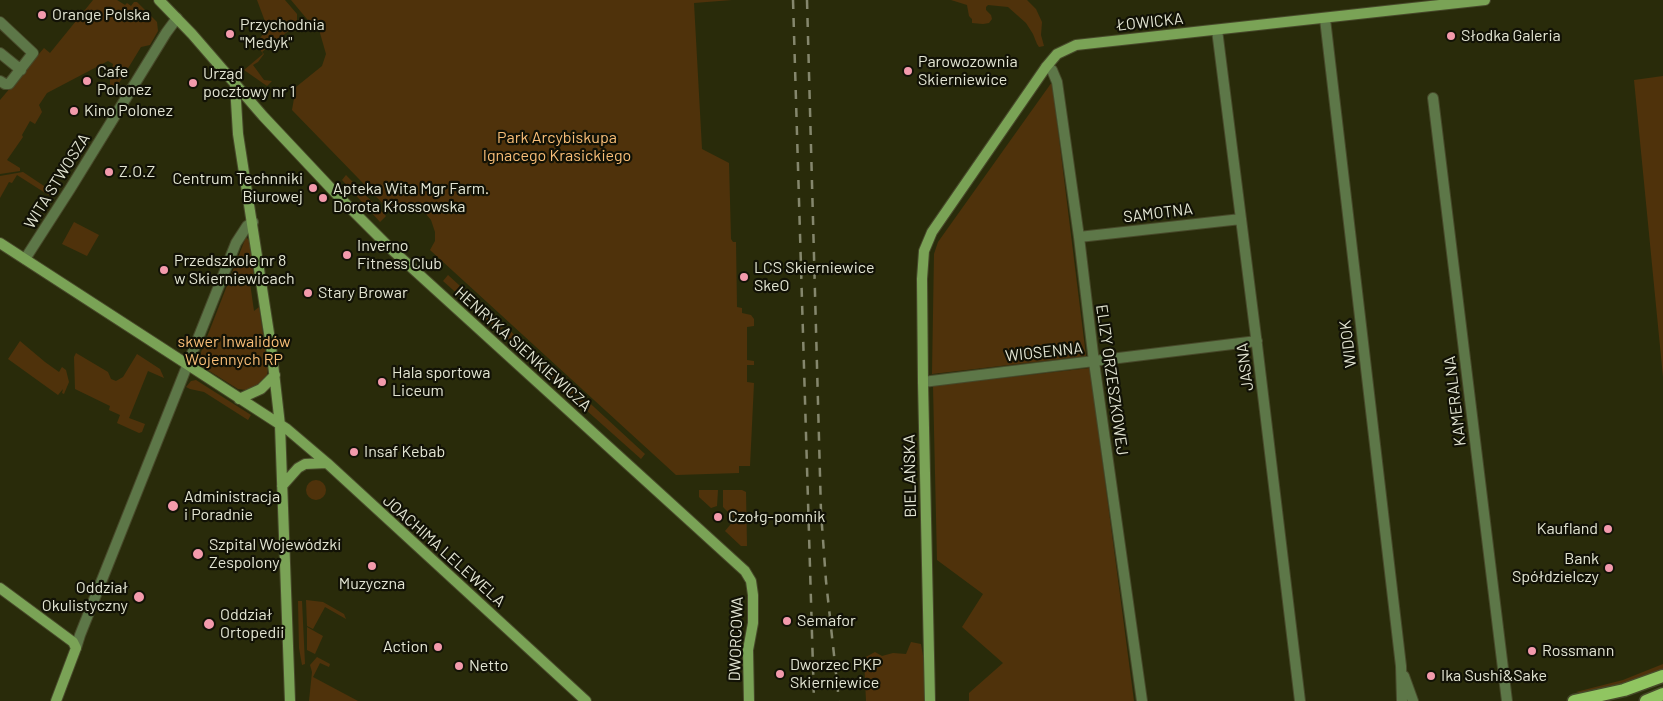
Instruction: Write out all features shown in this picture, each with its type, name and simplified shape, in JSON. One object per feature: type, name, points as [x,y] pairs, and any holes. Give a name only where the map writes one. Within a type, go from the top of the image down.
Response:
[{"type":"main road","points":[[1574,701],[1599,699],[1663,676]]},
{"type":"main road","points":[[1646,701],[1663,694]]},
{"type":"street","name":"HENRYKA SIENKIEWICZA","points":[[161,0],[235,85],[341,199],[389,247],[717,544],[750,578]]},
{"type":"street","name":"ŁOWICKA","points":[[924,251],[932,232],[1046,67],[1057,54],[1076,46],[1485,0]]},
{"type":"street","name":"WITA STWOSZA","points":[[25,259],[177,18]]},
{"type":"street","name":"WIDOK","points":[[1325,18],[1401,666],[1402,701]]},
{"type":"street","points":[[0,22],[33,53],[9,84],[0,81]]},
{"type":"street","name":"JASNA","points":[[1217,30],[1257,341],[1300,701]]},
{"type":"street","points":[[0,53],[21,70]]},
{"type":"street","name":"ELIZY ORZESZKOWEJ","points":[[1046,67],[1052,70],[1057,82],[1142,701]]},
{"type":"street","points":[[235,85],[238,134],[253,222],[275,375],[280,425],[290,701]]},
{"type":"street","name":"KAMERALNA","points":[[1434,98],[1507,701]]},
{"type":"street","name":"SAMOTNA","points":[[1079,237],[1241,218]]},
{"type":"street","points":[[56,701],[80,634],[236,243],[247,226],[253,222]]},
{"type":"street","name":"JOACHIMA LELEWELA","points":[[0,243],[280,425],[327,463],[586,701]]},
{"type":"street","name":"BIELAŃSKA","points":[[924,251],[922,279],[923,382],[930,701]]},
{"type":"street","name":"WIOSENNA","points":[[923,382],[1257,341]]},
{"type":"street","points":[[240,398],[261,389],[275,375]]},
{"type":"street","points":[[282,486],[304,464],[327,463]]},
{"type":"street","name":"DWORCOWA","points":[[749,701],[748,650],[753,623],[753,595],[750,578]]},
{"type":"street","points":[[0,588],[66,635],[76,648]]},
{"type":"street","name":"WIDOK","points":[[1401,666],[1413,701]]},
{"type":"green space","points":[[93,0],[117,0],[131,6],[134,2],[137,2],[157,22],[158,31],[150,45],[141,47],[116,88],[110,94],[113,64],[108,61],[47,93],[39,105],[42,112],[35,124],[30,121],[22,135],[23,137],[7,160],[20,168],[20,171],[0,174],[0,100],[44,48],[50,53]]},
{"type":"green space","points":[[257,0],[285,0],[297,14],[297,22],[291,29],[262,52],[264,54],[253,65],[264,80],[272,81],[267,86],[244,70],[263,54],[256,43],[264,33],[261,27],[266,24]]},
{"type":"green space","name":"Park Arcybiskupa Ignacego Krasickiego","points":[[291,0],[732,0],[694,3],[702,149],[729,163],[731,239],[733,242],[736,242],[737,307],[742,308],[742,313],[751,315],[754,319],[754,326],[747,327],[747,360],[754,361],[754,365],[747,365],[747,382],[754,383],[750,466],[739,466],[739,473],[676,475],[430,250],[435,241],[435,232],[431,220],[426,214],[414,207],[403,207],[391,212],[292,110],[296,87],[322,66],[326,54],[318,26],[315,23],[312,25]]},
{"type":"green space","points":[[951,0],[1027,0],[1036,9],[1042,22],[1041,35],[1044,46],[1039,47],[1026,23],[1008,7],[988,5],[986,10],[992,19],[989,23],[972,23],[967,5]]},
{"type":"green space","points":[[1663,76],[1663,377],[1634,80]]},
{"type":"green space","points":[[1052,82],[1086,356],[932,374],[934,254],[938,242]]},
{"type":"green space","points":[[23,172],[53,192],[50,196],[17,175],[12,183],[9,182],[0,198],[0,176]]},
{"type":"green space","points":[[346,175],[386,216],[380,222],[342,180]]},
{"type":"green space","points":[[74,222],[99,235],[87,256],[62,244]]},
{"type":"green space","name":"skwer Inwalidów Wojennych RP","points":[[246,237],[250,241],[254,279],[250,283],[254,311],[259,307],[268,367],[267,376],[259,386],[246,390],[238,389],[203,367],[198,360]]},
{"type":"green space","points":[[448,275],[504,326],[499,331],[443,281]]},
{"type":"green space","points":[[506,327],[535,354],[530,359],[501,333]]},
{"type":"green space","points":[[20,341],[59,372],[62,367],[66,370],[69,382],[64,394],[62,393],[63,389],[58,395],[8,359]]},
{"type":"green space","points":[[76,353],[108,372],[111,379],[116,381],[123,377],[137,354],[160,369],[164,378],[148,371],[129,418],[145,424],[142,432],[139,433],[117,423],[120,415],[109,410],[110,406],[75,389],[74,357]]},
{"type":"green space","points":[[537,355],[578,394],[574,399],[532,361]]},
{"type":"green space","points":[[1090,368],[1134,701],[969,701],[969,693],[1003,663],[962,627],[983,594],[937,560],[933,386]]},
{"type":"green space","points":[[196,380],[251,415],[248,420],[204,392],[186,387],[191,381]]},
{"type":"green space","points":[[581,395],[645,454],[641,459],[576,401]]},
{"type":"green space","points":[[316,480],[323,483],[326,490],[323,497],[316,500],[309,497],[306,490],[309,483]]},
{"type":"green space","points":[[699,490],[718,490],[717,506],[711,508],[699,497]]},
{"type":"green space","points":[[723,490],[742,490],[746,492],[747,546],[741,546],[725,531],[735,519],[723,507]]},
{"type":"green space","points":[[306,600],[323,602],[344,614],[346,619],[325,607],[313,629],[307,626]]},
{"type":"green space","points":[[298,601],[302,601],[305,664],[302,665],[299,648]]},
{"type":"green space","points":[[307,627],[323,636],[315,654],[307,650]]},
{"type":"green space","points":[[911,642],[921,644],[924,661],[924,701],[866,701],[864,658],[875,652],[882,656],[893,653],[906,654]]},
{"type":"green space","points":[[317,657],[330,664],[329,667],[320,663],[313,677],[358,701],[309,701],[312,672],[310,665]]},
{"type":"green space","points":[[1663,664],[1663,669],[1623,685],[1580,693],[1576,692],[1623,680]]},
{"type":"railway","points":[[793,0],[814,701]]},
{"type":"railway","points":[[807,0],[821,512],[826,581],[839,701]]},
{"type":"place","name":"Orange Polska","points":[[42,15]]},
{"type":"place","name":"Przychodnia \"Medyk\"","points":[[230,34]]},
{"type":"place","name":"Słodka Galeria","points":[[1451,36]]},
{"type":"place","name":"Parowozownia Skierniewice","points":[[908,71]]},
{"type":"place","name":"Cafe Polonez","points":[[87,81]]},
{"type":"place","name":"Urząd pocztowy nr 1","points":[[193,83]]},
{"type":"place","name":"Kino Polonez","points":[[74,111]]},
{"type":"place","name":"Z.O.Z","points":[[109,172]]},
{"type":"place","name":"Centrum Technniki Biurowej","points":[[313,188]]},
{"type":"place","name":"Apteka Wita Mgr Farm. Dorota Kłossowska","points":[[323,198]]},
{"type":"place","name":"Inverno Fitness Club","points":[[347,255]]},
{"type":"place","name":"Przedszkole nr 8 w Skierniewicach","points":[[164,270]]},
{"type":"place","name":"LCS Skierniewice SkeO","points":[[744,277]]},
{"type":"place","name":"Stary Browar","points":[[308,293]]},
{"type":"place","name":"Hala sportowa Liceum","points":[[382,382]]},
{"type":"place","name":"Insaf Kebab","points":[[354,452]]},
{"type":"place","name":"Administracja i Poradnie","points":[[173,506]]},
{"type":"place","name":"Czołg-pomnik","points":[[718,517]]},
{"type":"place","name":"Kaufland","points":[[1608,529]]},
{"type":"place","name":"Szpital Wojewódzki Zespolony","points":[[198,554]]},
{"type":"place","name":"Muzyczna","points":[[372,566]]},
{"type":"place","name":"Bank Spółdzielczy","points":[[1609,568]]},
{"type":"place","name":"Oddział Okulistyczny","points":[[139,597]]},
{"type":"place","name":"Semafor","points":[[787,621]]},
{"type":"place","name":"Oddział Ortopedii","points":[[209,624]]},
{"type":"place","name":"Action","points":[[438,647]]},
{"type":"place","name":"Rossmann","points":[[1532,651]]},
{"type":"place","name":"Netto","points":[[459,666]]},
{"type":"place","name":"Dworzec PKP Skierniewice","points":[[780,674]]},
{"type":"place","name":"Ika Sushi&Sake","points":[[1431,676]]}]
